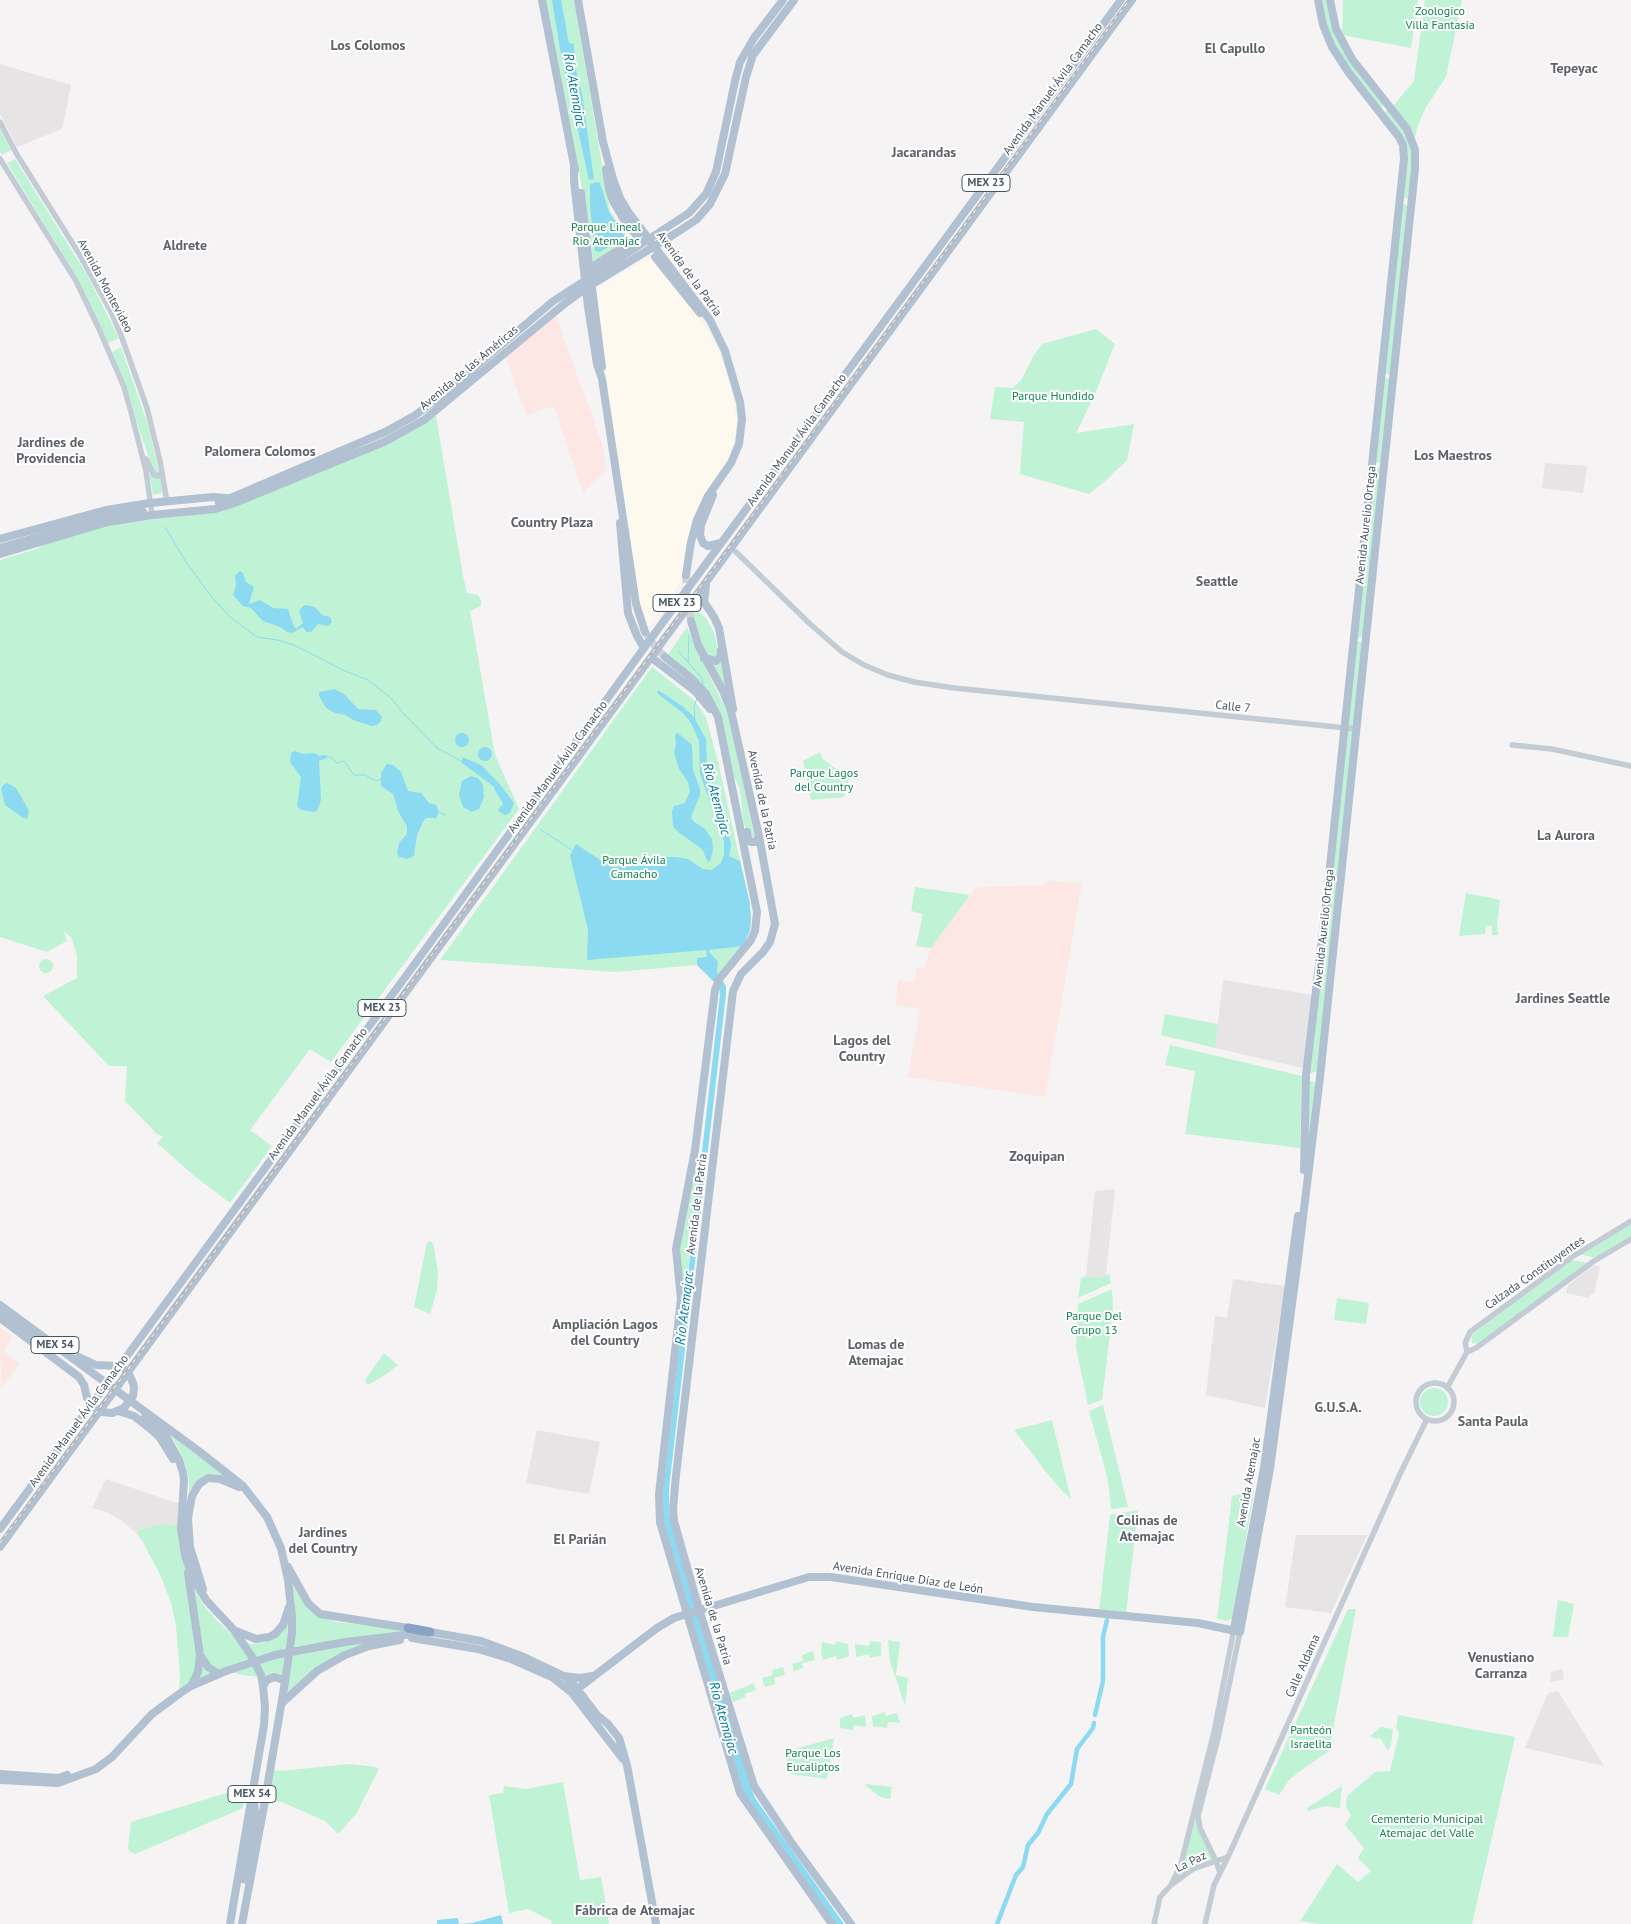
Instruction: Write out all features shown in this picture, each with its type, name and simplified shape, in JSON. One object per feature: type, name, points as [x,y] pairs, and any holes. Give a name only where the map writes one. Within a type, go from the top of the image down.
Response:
[{"type":"highway","points":[[408,1628],[430,1632]]},
{"type":"main road","points":[[542,0],[574,167],[587,285],[602,363],[602,379],[620,511],[636,604],[645,632]]},
{"type":"main road","name":"Avenida de la Patria","points":[[578,0],[602,138],[607,182],[620,213],[637,236]]},
{"type":"main road","name":"Avenida de las Américas","points":[[0,539],[106,510],[215,509],[232,504],[391,439],[436,411],[587,285],[647,240],[689,213],[709,189],[720,160],[740,62],[754,38],[783,0]]},
{"type":"main road","name":"Avenida de las Américas","points":[[0,548],[107,517],[151,510],[214,505],[232,499],[385,432],[414,416],[440,397],[552,302],[587,285],[696,220],[710,204],[721,185],[746,77],[754,55],[794,0]]},
{"type":"main road","name":"Avenida Manuel Ávila Camacho","points":[[0,1529],[1120,0]]},
{"type":"main road","name":"Avenida Manuel Ávila Camacho","points":[[0,1547],[1133,0]]},
{"type":"main road","name":"Avenida Aurelio Ortega","points":[[1306,1075],[1345,728],[1404,159],[1399,137],[1332,47],[1323,25],[1318,0]]},
{"type":"main road","name":"Avenida Aurelio Ortega","points":[[1320,1077],[1415,160],[1412,140],[1403,122],[1352,58],[1340,38],[1330,0]]},
{"type":"main road","name":"Avenida de la Patria","points":[[602,138],[616,189],[624,206],[647,240],[655,246],[704,310],[722,343],[736,388],[742,419],[741,435],[731,463],[708,496],[697,520],[690,542],[686,575]]},
{"type":"main road","points":[[574,167],[580,187],[589,264]]},
{"type":"main road","name":"Avenida de la Patria","points":[[655,257],[722,343]]},
{"type":"main road","points":[[391,439],[397,425]]},
{"type":"main road","points":[[721,478],[701,525],[700,533],[701,541],[708,546],[716,546],[724,541]]},
{"type":"main road","name":"Avenida de las Américas","points":[[0,554],[151,510],[166,502],[213,497],[232,499]]},
{"type":"main road","points":[[620,511],[620,533],[628,612],[636,636],[644,648]]},
{"type":"main road","points":[[707,582],[704,599],[706,607],[716,620],[719,628],[732,695],[734,723]]},
{"type":"main road","points":[[689,607],[694,605],[701,607],[709,613],[716,625],[721,655],[714,661],[704,658]]},
{"type":"main road","name":"Avenida de la Patria","points":[[691,621],[695,638],[723,691],[734,723],[759,836],[773,913],[773,933],[763,952],[741,974],[733,991],[673,1495],[674,1521],[698,1609],[754,1786],[791,1842],[851,1924]]},
{"type":"main road","name":"Avenida de la Patria","points":[[665,657],[690,676],[706,694],[714,708],[722,733],[756,904],[757,922],[747,947],[719,979],[712,1006],[695,1150],[676,1249],[681,1299],[659,1494],[661,1527],[740,1793],[832,1924]]},
{"type":"main road","points":[[652,658],[700,696],[712,713],[722,733]]},
{"type":"main road","points":[[626,673],[614,695],[620,698],[626,693]]},
{"type":"main road","points":[[728,767],[738,794],[748,839],[754,843],[759,836]]},
{"type":"main road","points":[[342,1063],[344,1070],[342,1080]]},
{"type":"main road","name":"Avenida Atemajac","points":[[1237,1631],[1264,1468],[1292,1270],[1304,1168],[1306,1075]]},
{"type":"main road","name":"Avenida Atemajac","points":[[1237,1631],[1270,1469],[1298,1265],[1320,1077]]},
{"type":"main road","points":[[0,1300],[90,1363],[119,1366],[128,1372],[134,1388],[129,1402],[118,1412],[100,1411],[91,1404],[82,1380],[0,1318]]},
{"type":"main road","name":"MEX 54","points":[[0,1305],[227,1472],[243,1486],[266,1517],[284,1558],[292,1616],[289,1652],[242,1924]]},
{"type":"main road","name":"MEX 54","points":[[0,1312],[144,1416],[160,1430],[173,1447],[179,1460],[184,1480],[181,1529],[187,1561],[194,1579],[206,1600],[234,1630],[254,1661],[263,1686],[264,1725],[230,1924]]},
{"type":"main road","points":[[67,1367],[77,1366],[79,1360],[75,1354]]},
{"type":"main road","points":[[85,1390],[91,1372],[102,1365]]},
{"type":"main road","name":"MEX 54","points":[[134,1388],[142,1402],[152,1412],[215,1457],[241,1480],[243,1486]]},
{"type":"main road","points":[[131,1415],[130,1410],[132,1406],[142,1402]]},
{"type":"main road","name":"MEX 54","points":[[118,1412],[131,1415],[152,1430],[169,1451],[178,1470],[183,1495]]},
{"type":"main road","points":[[206,1600],[190,1547],[188,1518],[192,1496],[201,1482],[212,1478],[230,1482],[250,1493]]},
{"type":"main road","points":[[284,1558],[303,1594],[316,1611],[330,1617],[408,1628]]},
{"type":"main road","points":[[187,1561],[200,1654],[198,1672],[192,1686]]},
{"type":"main road","name":"Avenida Enrique Díaz de León","points":[[575,1691],[657,1628],[686,1613],[802,1578],[830,1577],[998,1602],[1198,1623],[1237,1631]]},
{"type":"main road","points":[[234,1630],[256,1639],[269,1638],[276,1634],[283,1625],[291,1599]]},
{"type":"main road","points":[[0,1780],[58,1783],[100,1766],[112,1757],[152,1714],[192,1686],[275,1655],[307,1648],[368,1638],[430,1632],[481,1641],[524,1657],[564,1676],[584,1678],[595,1676]]},
{"type":"main road","points":[[400,1636],[478,1649],[511,1659],[552,1677],[575,1691],[611,1727],[622,1747],[629,1774],[656,1924]]},
{"type":"main road","points":[[281,1704],[297,1687],[317,1671],[345,1655],[375,1644],[414,1638]]},
{"type":"main road","points":[[200,1654],[208,1667],[220,1674]]},
{"type":"main road","points":[[564,1676],[621,1755],[629,1774]]},
{"type":"main road","points":[[587,1701],[589,1688],[595,1676]]},
{"type":"main road","points":[[263,1686],[267,1680],[274,1677],[282,1678],[285,1682]]},
{"type":"main road","points":[[607,1737],[611,1727]]},
{"type":"main road","points":[[0,1774],[59,1778],[100,1766]]},
{"type":"main road","points":[[252,1870],[248,1879],[243,1879],[255,1812],[254,1783]]},
{"type":"street","name":"Avenida Montevideo","points":[[0,122],[16,153],[78,252],[110,310],[139,382],[154,432],[162,469],[166,502]]},
{"type":"street","name":"Avenida Montevideo","points":[[0,159],[76,281],[124,387],[141,448],[151,510]]},
{"type":"street","points":[[141,448],[154,475],[160,475],[162,469]]},
{"type":"street","name":"Calle 7","points":[[736,552],[842,652],[876,670],[914,682],[1356,729]]},
{"type":"street","points":[[1512,745],[1552,749],[1631,766]]},
{"type":"street","name":"Calzada Constituyentes","points":[[1467,1352],[1465,1343],[1470,1332],[1572,1257],[1631,1221]]},
{"type":"street","name":"Calzada Constituyentes","points":[[1447,1388],[1467,1352],[1476,1348],[1594,1261],[1631,1239]]},
{"type":"street","points":[[1436,1383],[1447,1388],[1453,1401],[1451,1411],[1448,1415],[1438,1420],[1427,1419],[1417,1408],[1417,1397],[1424,1387],[1436,1383]]},
{"type":"street","name":"Calle Aldama","points":[[1205,1924],[1214,1885],[1400,1474],[1427,1419]]},
{"type":"street","name":"Avenida Atemajac","points":[[1220,1873],[1200,1828],[1198,1816],[1219,1734],[1237,1631]]},
{"type":"street","name":"Avenida Atemajac","points":[[1154,1924],[1160,1896],[1169,1887],[1181,1864],[1237,1631]]},
{"type":"street","name":"La Paz","points":[[1169,1887],[1185,1873],[1228,1857]]},
{"type":"shaded area","points":[[0,64],[71,85],[62,129],[17,147],[0,114]]},
{"type":"shaded area","points":[[651,256],[706,328],[718,349],[731,388],[737,423],[731,454],[715,479],[695,522],[692,520],[685,549],[684,578],[647,628],[640,609],[626,530],[594,290]]},
{"type":"shaded area","points":[[555,314],[603,446],[606,469],[583,493],[554,406],[526,415],[506,357]]},
{"type":"shaded area","points":[[1545,463],[1587,466],[1583,493],[1542,488]]},
{"type":"shaded area","points":[[1045,881],[1082,883],[1045,1097],[908,1077],[920,1009],[896,1005],[898,980],[914,982],[917,968],[924,968],[931,948],[976,887],[1044,885]]},
{"type":"shaded area","points":[[1223,980],[1312,995],[1303,1068],[1215,1048]]},
{"type":"shaded area","points":[[1115,1189],[1106,1275],[1101,1278],[1086,1276],[1095,1191]]},
{"type":"shaded area","points":[[1594,1265],[1600,1266],[1594,1294],[1590,1294],[1589,1298],[1566,1293],[1568,1285]]},
{"type":"shaded area","points":[[1233,1279],[1285,1286],[1265,1408],[1206,1395],[1215,1316],[1227,1318]]},
{"type":"shaded area","points":[[0,1327],[13,1337],[3,1351],[20,1363],[1,1389]]},
{"type":"shaded area","points":[[537,1430],[600,1442],[589,1494],[526,1483]]},
{"type":"shaded area","points":[[106,1479],[180,1504],[178,1525],[159,1524],[145,1529],[139,1528],[137,1534],[122,1521],[107,1512],[92,1508]]},
{"type":"shaded area","points":[[1296,1535],[1367,1535],[1331,1613],[1285,1607]]},
{"type":"shaded area","points":[[1562,1669],[1564,1679],[1550,1682],[1551,1672]]},
{"type":"shaded area","points":[[1558,1691],[1604,1766],[1525,1748],[1548,1693]]},
{"type":"green space","name":"Parque Lineal Rio Atemajac","points":[[545,0],[574,0],[610,211],[628,238],[622,245],[593,261],[587,213]]},
{"type":"green space","points":[[1320,0],[1328,0],[1333,24],[1385,103],[1382,107],[1379,108],[1331,41]]},
{"type":"green space","points":[[1343,0],[1418,0],[1411,48],[1342,35]]},
{"type":"green space","name":"Zoologico Villa Fantasía","points":[[1425,0],[1462,0],[1446,77],[1426,107],[1417,128],[1414,142],[1393,106],[1414,81]]},
{"type":"green space","points":[[1389,109],[1401,124],[1413,153],[1409,199],[1401,197],[1403,144],[1382,114]]},
{"type":"green space","points":[[0,129],[11,150],[2,155],[0,151]]},
{"type":"green space","points":[[15,159],[87,275],[119,338],[108,343],[78,279],[7,163]]},
{"type":"green space","points":[[1401,203],[1409,206],[1390,374],[1386,374],[1382,373]]},
{"type":"green space","name":"Parque Hundido","points":[[1096,329],[1115,344],[1095,394],[1076,433],[1134,424],[1127,460],[1089,494],[1020,474],[1024,422],[990,419],[995,387],[1013,388],[1022,379],[1042,344]]},
{"type":"green space","points":[[121,347],[148,425],[159,472],[157,474],[154,472],[129,394],[112,352]]},
{"type":"green space","points":[[1382,377],[1390,379],[1382,462],[1376,463]]},
{"type":"green space","points":[[436,416],[467,593],[478,595],[481,600],[481,606],[470,611],[495,755],[519,809],[331,1062],[310,1049],[250,1130],[272,1146],[230,1203],[193,1175],[157,1143],[163,1137],[157,1134],[125,1101],[127,1066],[109,1066],[43,996],[77,978],[77,956],[71,937],[64,932],[67,941],[47,952],[0,937],[0,560],[36,549],[85,525],[233,505],[365,454]]},
{"type":"green space","points":[[1374,467],[1381,470],[1363,636],[1357,639]]},
{"type":"green space","points":[[149,471],[160,477],[163,493],[153,495]]},
{"type":"green space","points":[[696,610],[706,618],[714,632],[731,706],[703,650],[693,624],[692,614]]},
{"type":"green space","points":[[687,627],[728,714],[755,836],[750,839],[743,821],[740,789],[730,768],[720,716],[667,656]]},
{"type":"green space","points":[[1359,641],[1362,643],[1354,724],[1346,726],[1354,642]]},
{"type":"green space","name":"Parque Ávila Camacho","points":[[652,667],[694,700],[706,717],[750,904],[750,931],[743,946],[715,981],[697,965],[616,972],[440,960]]},
{"type":"green space","points":[[1350,728],[1355,733],[1321,1041],[1317,1071],[1312,1073],[1308,1072],[1345,729]]},
{"type":"green space","name":"Parque Lagos del Country","points":[[820,752],[823,759],[849,779],[844,797],[811,800],[803,761]]},
{"type":"green space","points":[[915,887],[970,895],[931,948],[916,946],[923,914],[911,911]]},
{"type":"green space","points":[[1466,893],[1500,900],[1497,924],[1498,935],[1492,935],[1492,926],[1486,926],[1485,934],[1459,936]]},
{"type":"green space","points":[[46,959],[51,961],[53,966],[51,971],[46,973],[41,971],[39,966],[41,961]]},
{"type":"green space","points":[[1165,1014],[1218,1024],[1215,1048],[1161,1035]]},
{"type":"green space","points":[[1170,1045],[1302,1076],[1300,1148],[1185,1134],[1195,1071],[1165,1065]]},
{"type":"green space","points":[[1308,1080],[1316,1083],[1307,1166]]},
{"type":"green space","points":[[695,1170],[699,1170],[685,1296],[679,1264],[679,1251]]},
{"type":"green space","points":[[1631,1224],[1631,1236],[1595,1258],[1580,1254]]},
{"type":"green space","points":[[430,1241],[433,1243],[438,1271],[437,1290],[430,1314],[414,1307],[427,1243]]},
{"type":"green space","points":[[1572,1260],[1587,1263],[1479,1344],[1472,1343],[1471,1335]]},
{"type":"green space","name":"Parque Del Grupo 13","points":[[1109,1274],[1111,1283],[1078,1298],[1081,1278],[1086,1276],[1101,1278]]},
{"type":"green space","name":"Parque Del Grupo 13","points":[[1112,1289],[1113,1311],[1102,1400],[1088,1405],[1076,1347],[1078,1304]]},
{"type":"green space","points":[[1337,1298],[1369,1303],[1366,1324],[1334,1320]]},
{"type":"green space","points":[[384,1353],[398,1365],[385,1375],[367,1384],[365,1380]]},
{"type":"green space","points":[[1434,1388],[1444,1392],[1448,1402],[1444,1412],[1434,1416],[1424,1412],[1420,1402],[1424,1392]]},
{"type":"green space","points":[[1103,1405],[1128,1507],[1111,1509],[1108,1480],[1089,1411]]},
{"type":"green space","points":[[1052,1420],[1071,1499],[1047,1473],[1014,1430]]},
{"type":"green space","points":[[171,1436],[220,1471],[229,1480],[207,1476],[189,1499],[189,1480],[185,1464]]},
{"type":"green space","points":[[1254,1491],[1233,1618],[1227,1621],[1217,1619],[1232,1496]]},
{"type":"green space","points":[[1138,1510],[1126,1614],[1099,1611],[1110,1515]]},
{"type":"green space","points":[[159,1524],[180,1525],[193,1585],[202,1603],[215,1619],[239,1641],[250,1644],[263,1643],[282,1632],[293,1614],[295,1604],[291,1576],[319,1616],[337,1622],[403,1629],[405,1631],[349,1652],[288,1694],[287,1684],[225,1670],[179,1692],[180,1675],[176,1626],[171,1603],[162,1579],[137,1534],[138,1528],[145,1529]]},
{"type":"green space","points":[[1558,1600],[1574,1604],[1568,1637],[1553,1637]]},
{"type":"green space","name":"Panteón Israelita","points":[[1348,1609],[1356,1609],[1329,1751],[1289,1780],[1279,1795],[1265,1789]]},
{"type":"green space","points":[[888,1640],[900,1642],[896,1675],[908,1678],[905,1706],[890,1661]]},
{"type":"green space","points":[[836,1641],[848,1644],[849,1656],[837,1660],[836,1656],[823,1660],[821,1652],[822,1642],[835,1645]]},
{"type":"green space","points":[[870,1641],[881,1642],[881,1655],[870,1658],[869,1654],[856,1657],[855,1644],[869,1646]]},
{"type":"green space","points":[[813,1651],[815,1660],[802,1663],[803,1668],[794,1671],[792,1664],[803,1661],[802,1655]]},
{"type":"green space","points":[[783,1667],[785,1675],[774,1678],[775,1684],[765,1687],[762,1678],[773,1675],[772,1670]]},
{"type":"green space","points":[[754,1683],[756,1690],[745,1694],[746,1697],[733,1702],[730,1693]]},
{"type":"green space","points":[[885,1712],[886,1716],[897,1713],[900,1723],[888,1722],[887,1728],[873,1726],[872,1716]]},
{"type":"green space","points":[[852,1714],[853,1718],[865,1715],[866,1727],[854,1725],[853,1730],[840,1728],[840,1718]]},
{"type":"green space","name":"Cementerio Municipal Atemajac del Valle","points":[[1398,1715],[1515,1737],[1472,1924],[1319,1924],[1300,1921],[1337,1864],[1358,1882],[1371,1871],[1358,1858],[1364,1848],[1345,1825],[1351,1815],[1346,1807],[1347,1796],[1375,1772],[1390,1771],[1399,1734],[1396,1727]]},
{"type":"green space","points":[[1381,1727],[1393,1729],[1388,1751],[1380,1738],[1377,1739],[1370,1736]]},
{"type":"green space","name":"Parque Los Eucaliptos","points":[[834,1738],[827,1779],[790,1774],[784,1752]]},
{"type":"green space","points":[[350,1764],[379,1769],[356,1814],[338,1834],[325,1821],[282,1802],[268,1801],[273,1770],[281,1771]]},
{"type":"green space","points":[[563,1782],[580,1880],[601,1877],[609,1924],[551,1924],[552,1921],[528,1909],[509,1913],[489,1795],[503,1793],[504,1786],[526,1789]]},
{"type":"green space","points":[[866,1784],[892,1787],[890,1799],[880,1797]]},
{"type":"green space","points":[[1342,1786],[1340,1808],[1326,1806],[1308,1811],[1307,1808]]},
{"type":"green space","points":[[246,1787],[243,1808],[135,1854],[129,1851],[131,1822]]},
{"type":"green space","points":[[1200,1789],[1197,1824],[1213,1859],[1188,1870],[1176,1878]]},
{"type":"water","name":"Río Atemajac","points":[[552,0],[561,0],[569,43],[574,44],[575,67],[582,94],[594,179],[589,180],[560,49]]},
{"type":"water","points":[[600,183],[609,212],[625,237],[600,252],[595,251],[590,206],[590,184]]},
{"type":"water","points":[[240,571],[243,573],[246,582],[254,587],[249,604],[260,600],[273,608],[288,609],[296,629],[303,623],[299,611],[306,605],[315,607],[322,615],[330,617],[332,622],[328,626],[318,624],[311,632],[306,632],[303,627],[292,633],[263,621],[251,608],[243,606],[233,595],[236,585],[235,576]]},
{"type":"water","points":[[335,689],[344,694],[358,709],[376,710],[382,717],[381,721],[377,725],[372,726],[326,708],[319,696],[319,692]]},
{"type":"water","name":"Río Atemajac","points":[[658,690],[693,716],[706,739],[707,771],[729,834],[731,845],[729,856],[740,861],[750,904],[751,919],[750,931],[743,946],[709,950],[718,962],[717,972],[726,986],[726,994],[669,1488],[669,1514],[755,1798],[844,1924],[836,1924],[744,1793],[663,1519],[662,1500],[720,995],[719,987],[697,965],[697,958],[707,957],[706,950],[587,960],[588,930],[570,856],[576,844],[611,867],[645,866],[666,857],[688,859],[703,869],[712,870],[721,863],[724,854],[724,841],[700,774],[699,741],[691,723],[684,714],[657,693]]},
{"type":"water","points":[[459,733],[465,733],[469,740],[465,747],[459,747],[455,743],[455,737]]},
{"type":"water","points":[[678,733],[692,745],[693,770],[700,789],[700,795],[691,817],[693,821],[705,829],[712,839],[713,851],[708,862],[702,849],[678,832],[673,826],[672,811],[674,806],[685,803],[690,791],[688,782],[679,769],[674,752],[676,744],[675,734]]},
{"type":"water","points":[[485,747],[490,749],[492,754],[490,759],[485,761],[480,759],[478,754],[480,749]]},
{"type":"water","points":[[295,751],[303,754],[315,753],[319,756],[327,756],[327,758],[319,761],[321,800],[317,811],[301,810],[297,806],[301,777],[290,762],[291,753]]},
{"type":"water","points":[[462,757],[481,765],[498,782],[514,803],[510,813],[505,815],[498,810],[503,804],[493,786],[462,763]]},
{"type":"water","points":[[387,764],[393,765],[401,772],[408,791],[421,793],[429,803],[436,805],[439,812],[436,818],[424,820],[417,835],[414,856],[407,859],[399,857],[397,853],[399,843],[407,834],[407,826],[399,813],[393,794],[381,786],[381,773]]},
{"type":"water","points":[[471,776],[478,778],[483,785],[484,797],[479,809],[472,812],[463,807],[459,795],[462,781]]},
{"type":"water","points":[[7,783],[15,787],[29,811],[27,819],[5,805],[1,789]]},
{"type":"water","points":[[501,1915],[503,1924],[459,1924],[472,1923]]},
{"type":"water","points":[[458,1918],[459,1924],[437,1924],[437,1920]]},
{"type":"waterway","points":[[165,527],[186,562],[211,596],[230,617],[257,637],[278,640],[294,645],[345,671],[368,680],[391,698],[437,748],[463,762]]},
{"type":"waterway","points":[[688,662],[689,635]]},
{"type":"waterway","points":[[678,651],[702,678],[703,684]]},
{"type":"waterway","points":[[695,720],[694,707],[697,698]]},
{"type":"waterway","points":[[327,756],[337,763],[345,762],[354,775],[365,775],[376,781],[381,779]]},
{"type":"waterway","points":[[439,812],[445,815]]},
{"type":"waterway","points":[[540,829],[573,851]]},
{"type":"waterway","points":[[1095,1715],[1103,1681],[1103,1637],[1107,1620]]},
{"type":"waterway","points":[[997,1924],[1016,1875],[1023,1867],[1028,1845],[1038,1833],[1047,1814],[1071,1784],[1077,1749],[1093,1728],[1094,1723]]},
{"type":"tunnel","points":[[686,575],[691,621]]},
{"type":"tunnel","points":[[645,632],[665,657]]},
{"type":"railway","points":[[0,1543],[1129,0]]},
{"type":"district","name":"Los Colomos","points":[[368,46]]},
{"type":"district","name":"El Capullo","points":[[1235,49]]},
{"type":"district","name":"Tepeyac","points":[[1574,69]]},
{"type":"district","name":"Jacarandas","points":[[924,153]]},
{"type":"district","name":"Aldrete","points":[[185,246]]},
{"type":"district","name":"Jardines de Providencia","points":[[51,452]]},
{"type":"district","name":"Palomera Colomos","points":[[260,452]]},
{"type":"district","name":"Los Maestros","points":[[1453,456]]},
{"type":"district","name":"Country Plaza","points":[[552,523]]},
{"type":"district","name":"Seattle","points":[[1217,582]]},
{"type":"district","name":"La Aurora","points":[[1566,836]]},
{"type":"district","name":"Jardines Seattle","points":[[1563,999]]},
{"type":"district","name":"Lagos del Country","points":[[862,1050]]},
{"type":"district","name":"Zoquipan","points":[[1037,1157]]},
{"type":"district","name":"Ampliación Lagos del Country","points":[[605,1334]]},
{"type":"district","name":"Lomas de Atemajac","points":[[876,1354]]},
{"type":"district","name":"G.U.S.A.","points":[[1338,1408]]},
{"type":"district","name":"Santa Paula","points":[[1493,1422]]},
{"type":"district","name":"Colinas de Atemajac","points":[[1147,1529]]},
{"type":"district","name":"El Parián","points":[[580,1540]]},
{"type":"district","name":"Jardines del Country","points":[[323,1542]]},
{"type":"district","name":"Venustiano Carranza","points":[[1501,1666]]},
{"type":"district","name":"Fábrica de Atemajac","points":[[635,1911]]}]
